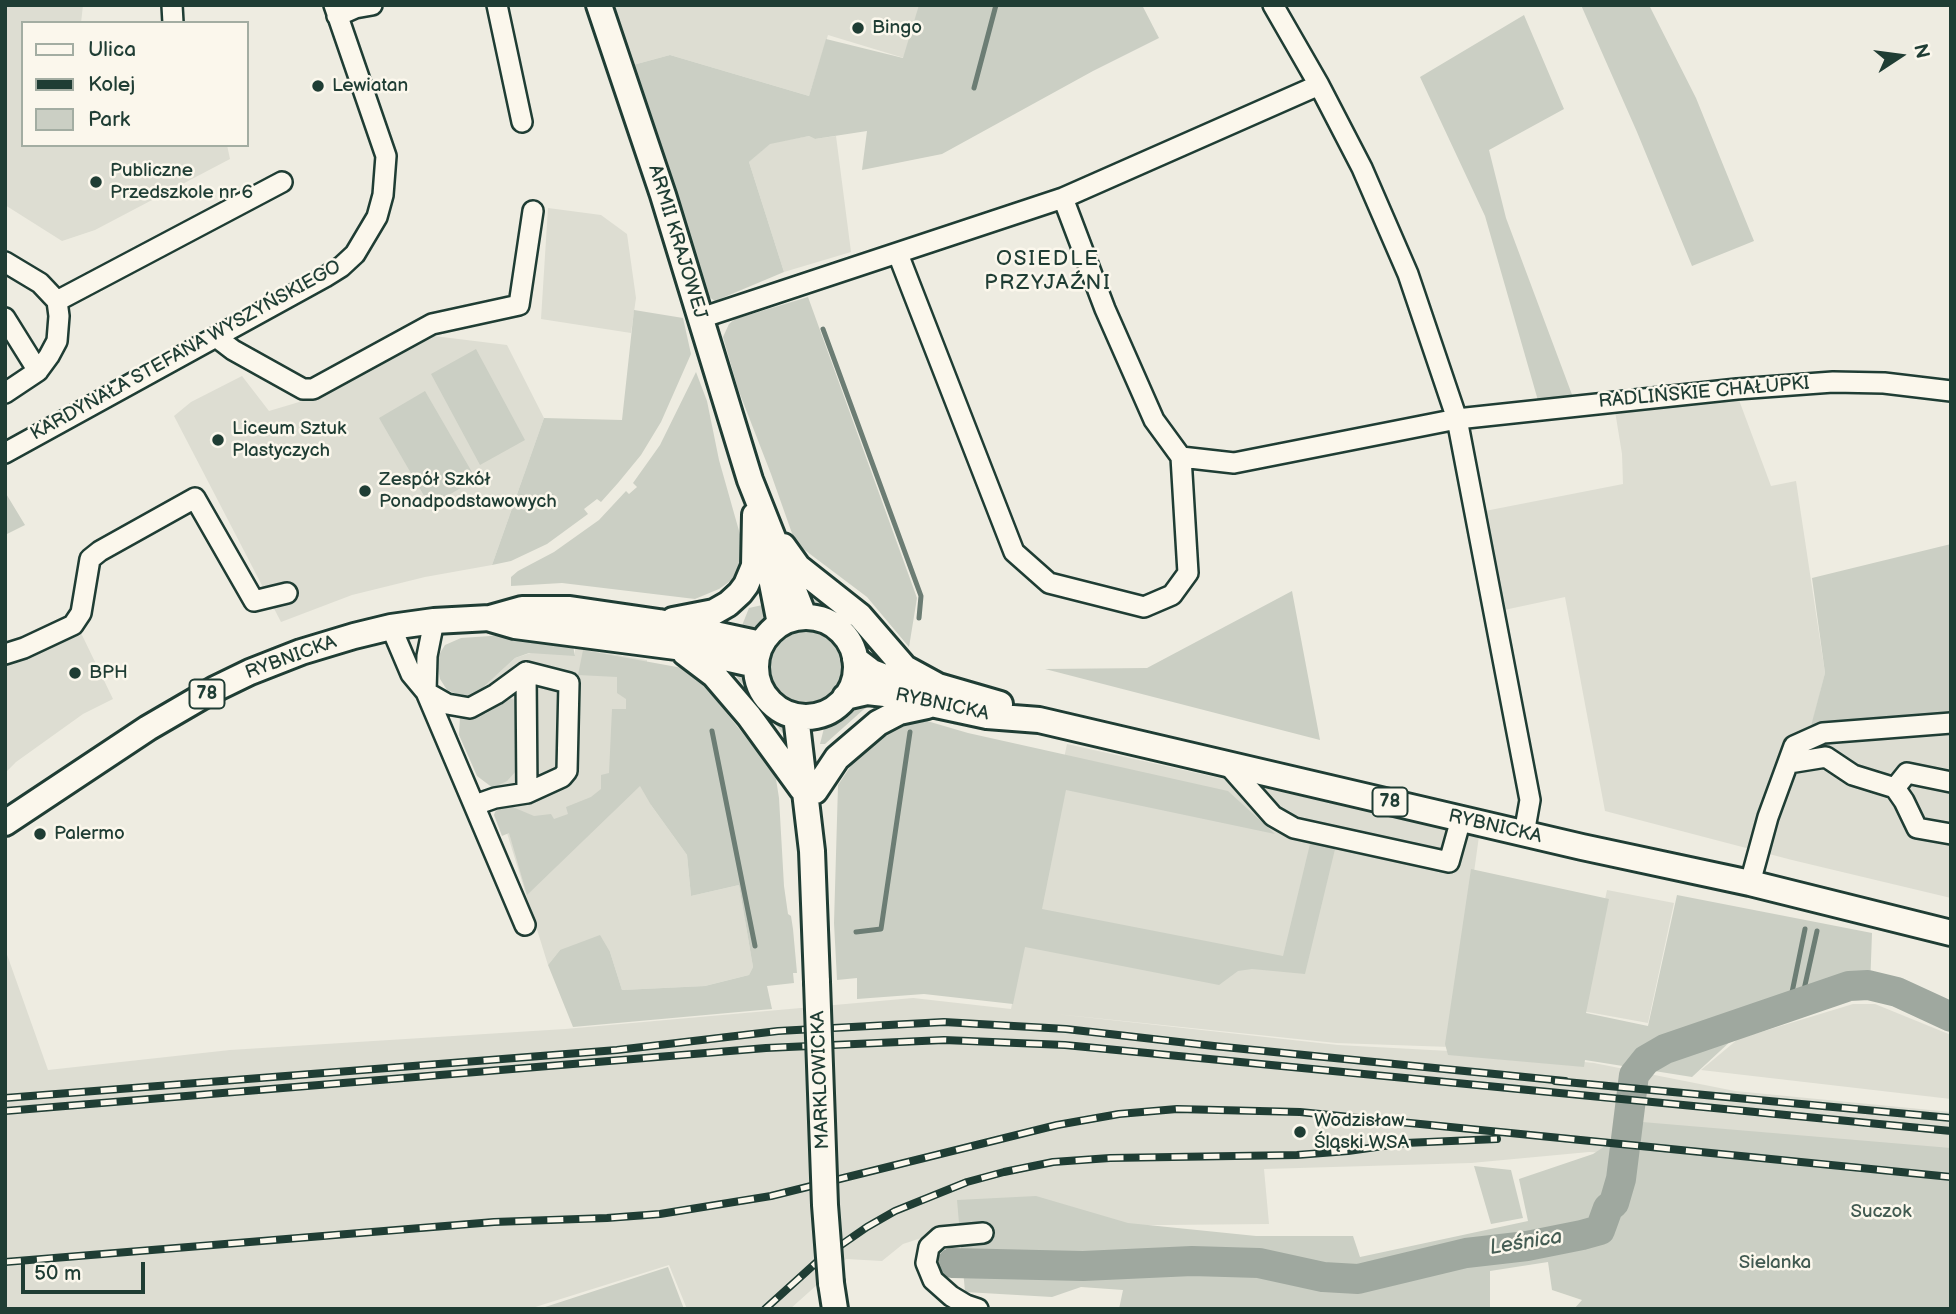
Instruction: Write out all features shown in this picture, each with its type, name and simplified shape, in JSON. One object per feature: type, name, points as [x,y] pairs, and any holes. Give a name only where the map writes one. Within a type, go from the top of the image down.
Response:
[{"type":"main road","name":"ARMII KRAJOWEJ","points":[[599,5],[663,195],[762,520],[780,624]]},
{"type":"main road","name":"ARMII KRAJOWEJ","points":[[762,520],[804,616]]},
{"type":"main road","points":[[659,622],[714,612],[740,593],[754,566],[762,520]]},
{"type":"main road","points":[[676,648],[715,675],[810,792],[837,758],[877,723],[936,695],[905,668],[860,616],[798,566],[762,520]]},
{"type":"main road","name":"RYBNICKA","points":[[5,823],[148,728],[215,689],[301,652],[391,627],[434,621],[491,618],[522,609],[570,609],[659,622],[758,654]]},
{"type":"main road","points":[[804,616],[780,624],[769,633],[758,654],[759,685],[768,699],[780,710],[808,715],[835,707],[845,697],[855,676],[855,659]]},
{"type":"main road","name":"78","points":[[804,616],[820,618],[838,629],[850,644],[855,659]]},
{"type":"main road","name":"RYBNICKA","points":[[491,618],[515,626],[676,648],[758,654]]},
{"type":"main road","name":"RYBNICKA","points":[[855,659],[872,672],[987,716],[1039,720],[1524,834],[1750,883],[1951,933]]},
{"type":"main road","name":"RYBNICKA","points":[[845,697],[867,692],[936,695]]},
{"type":"main road","name":"MARKLOWICKA","points":[[808,715],[825,1205],[835,1309]]},
{"type":"street","points":[[335,11],[372,5]]},
{"type":"street","points":[[497,5],[522,122]]},
{"type":"street","points":[[1273,5],[1362,168],[1408,274],[1457,419],[1530,800],[1524,834]]},
{"type":"street","name":"KARDYNAŁA STEFANA WYSZYŃSKIEGO","points":[[5,453],[341,267],[355,254],[377,217],[383,195],[386,156],[335,11]]},
{"type":"street","points":[[701,318],[1063,198],[1319,85]]},
{"type":"street","points":[[57,301],[282,182]]},
{"type":"street","points":[[898,254],[1014,552],[1049,583],[1144,607],[1172,595],[1188,573],[1181,457],[1154,420],[1105,309],[1063,198]]},
{"type":"street","points":[[216,337],[233,350],[303,389],[313,389],[432,324],[519,305],[533,211]]},
{"type":"street","points":[[5,261],[40,283],[57,301],[60,316],[57,341],[38,371],[5,393]]},
{"type":"street","points":[[5,318],[38,371]]},
{"type":"street","name":"RADLIŃSKIE CHAŁUPKI","points":[[1181,457],[1234,463],[1457,419],[1608,401],[1833,382],[1884,383],[1951,391]]},
{"type":"street","points":[[5,654],[73,625],[81,613],[90,559],[195,498],[254,601],[287,593]]},
{"type":"street","points":[[426,692],[426,656],[434,621]]},
{"type":"street","points":[[391,627],[411,674],[426,692],[525,925]]},
{"type":"street","points":[[426,692],[447,704],[470,708],[496,694],[526,672]]},
{"type":"street","points":[[475,805],[495,798],[527,793],[562,777],[566,771],[569,683],[526,672]]},
{"type":"street","points":[[526,672],[527,793]]},
{"type":"street","points":[[1750,883],[1768,817],[1794,746],[1823,733],[1951,723]]},
{"type":"street","points":[[1789,763],[1826,757],[1853,775],[1895,788],[1917,828],[1951,834]]},
{"type":"street","points":[[1228,765],[1273,816],[1294,828],[1449,862],[1461,819]]},
{"type":"street","points":[[1895,788],[1907,773],[1951,782]]},
{"type":"street","points":[[978,1309],[966,1306],[951,1296],[933,1280],[926,1263],[929,1247],[940,1237],[982,1233]]},
{"type":"shaded area","name":"Publiczne Przedszkole nr 6","points":[[5,5],[83,5],[81,21],[21,21],[21,147],[227,147],[230,159],[95,230],[62,241],[5,205]]},
{"type":"shaded area","points":[[610,5],[920,5],[904,58],[828,35],[809,96],[670,55],[633,65]]},
{"type":"shaded area","points":[[809,136],[815,139],[836,136],[851,252],[784,272],[749,162],[770,143]]},
{"type":"shaded area","points":[[548,208],[601,215],[627,234],[636,298],[631,333],[541,319]]},
{"type":"shaded area","name":"Zespół Szkół Ponadpodstawowych","points":[[434,336],[507,345],[544,418],[492,565],[425,577],[352,595],[281,622],[174,416],[191,402],[242,376],[269,411],[326,394]]},
{"type":"shaded area","points":[[1739,400],[1771,486],[1796,481],[1825,673],[1812,725],[1951,714],[1951,898],[1605,811],[1565,597],[1504,610],[1485,511],[1623,484],[1622,454],[1615,411]]},
{"type":"shaded area","points":[[64,620],[81,633],[113,699],[83,714],[16,762],[5,773],[5,645]]},
{"type":"shaded area","points":[[575,648],[647,660],[651,805],[687,855],[691,896],[739,885],[753,967],[749,975],[705,986],[622,990],[610,952],[560,950],[548,965],[493,788],[497,787],[503,702],[485,714],[460,717],[466,698],[476,694],[515,658],[537,651],[575,655]]},
{"type":"shaded area","points":[[1067,744],[1479,836],[1450,1047],[1336,1043],[1056,1014],[1338,1045],[1505,1054],[1594,1063],[1735,1091],[1951,1112],[1951,1151],[1642,1154],[1589,1152],[1471,1163],[1264,1169],[1269,1224],[955,1227],[903,1244],[882,1261],[846,1259],[790,1309],[687,1309],[669,1265],[529,1309],[5,1309],[5,949],[48,1070],[230,1050],[565,1029],[913,998],[1011,1009]]},
{"type":"shaded area","points":[[1607,890],[1674,903],[1648,1023],[1582,1011]]},
{"type":"shaded area","points":[[1853,1004],[1875,1004],[1951,1035],[1951,1099],[1701,1070],[1738,1039]]},
{"type":"green space","points":[[919,5],[1142,5],[1159,38],[942,154],[862,170],[867,131],[815,139],[809,136],[770,144],[749,162],[784,272],[715,301],[703,293],[633,65],[670,55],[809,96],[826,39],[903,58]]},
{"type":"green space","points":[[1581,5],[1649,5],[1696,98],[1754,241],[1692,266]]},
{"type":"green space","points":[[1524,15],[1564,109],[1489,150],[1506,218],[1574,400],[1539,404],[1485,216],[1420,77]]},
{"type":"green space","points":[[808,297],[917,598],[909,647],[867,597],[794,539],[738,389],[723,337],[729,324],[735,319]]},
{"type":"green space","points":[[634,310],[683,318],[691,354],[661,422],[641,455],[618,483],[601,502],[597,499],[584,509],[588,514],[547,544],[511,561],[492,565],[544,418],[622,420]]},
{"type":"green space","points":[[476,349],[525,440],[480,465],[431,374]]},
{"type":"green space","points":[[696,372],[707,401],[719,460],[743,545],[741,564],[736,577],[719,589],[695,599],[562,583],[511,586],[511,577],[518,571],[554,552],[599,520],[626,491],[629,494],[637,487],[633,483],[660,445]]},
{"type":"green space","points":[[425,391],[476,479],[430,506],[379,418]]},
{"type":"green space","points":[[5,492],[25,525],[5,535]]},
{"type":"green space","points":[[1951,544],[1951,712],[1811,726],[1825,673],[1812,578]]},
{"type":"green space","points":[[1292,591],[1320,740],[1045,669],[1147,668]]},
{"type":"green space","points":[[807,594],[847,623],[884,669],[860,650],[851,633],[839,621],[811,607]]},
{"type":"green space","points":[[771,603],[771,614],[766,623],[753,632],[739,633],[749,608]]},
{"type":"green space","points":[[806,626],[821,629],[834,638],[843,651],[846,666],[843,681],[834,694],[821,703],[806,706],[791,703],[778,694],[769,681],[766,666],[769,651],[778,638],[791,629]]},
{"type":"green space","points":[[505,635],[573,646],[575,656],[529,653],[515,658],[476,694],[466,698],[447,690],[440,679],[437,663],[445,645],[461,638]]},
{"type":"green space","points":[[583,650],[688,669],[708,685],[709,691],[768,765],[776,779],[784,886],[793,929],[797,973],[793,973],[794,983],[767,986],[772,1009],[573,1027],[548,965],[560,950],[600,935],[610,952],[622,990],[705,986],[749,975],[753,967],[739,885],[691,896],[687,855],[640,786],[527,895],[509,833],[502,836],[495,812],[502,805],[508,805],[534,816],[551,814],[554,819],[568,814],[566,807],[591,797],[601,789],[601,775],[609,773],[612,709],[626,709],[626,699],[617,693],[617,677],[578,675]]},
{"type":"green space","points":[[730,669],[744,671],[754,693],[785,722],[791,743]]},
{"type":"green space","points":[[510,699],[518,700],[519,749],[516,771],[507,781],[493,788],[477,776],[459,735],[460,717],[485,714]]},
{"type":"green space","points":[[878,701],[863,710],[825,744],[820,744],[825,724],[849,704]]},
{"type":"green space","points":[[927,721],[968,733],[1228,791],[1275,834],[1066,790],[1042,909],[1283,956],[1310,844],[1316,842],[1336,845],[1305,974],[1252,969],[1238,971],[1219,985],[1025,947],[1013,1004],[924,994],[857,999],[857,978],[837,980],[834,923],[838,785],[854,761],[885,735],[906,724]]},
{"type":"green space","points":[[1471,869],[1609,899],[1586,1013],[1648,1026],[1677,895],[1872,933],[1870,988],[1733,1039],[1692,1077],[1585,1060],[1584,1067],[1448,1055],[1445,1044]]},
{"type":"green space","points":[[1642,1122],[1951,1148],[1951,1309],[1574,1309],[1582,1300],[1552,1290],[1548,1262],[1490,1271],[1490,1309],[1119,1309],[1123,1290],[1081,1287],[1052,1297],[965,1292],[957,1200],[1036,1196],[1128,1223],[1256,1236],[1353,1236],[1360,1257],[1528,1221],[1519,1179],[1593,1154]]},
{"type":"green space","points":[[1474,1166],[1511,1170],[1523,1218],[1491,1224]]},
{"type":"green space","points":[[668,1267],[684,1309],[539,1309]]},
{"type":"waterway","points":[[974,88],[996,5]]},
{"type":"waterway","points":[[823,329],[921,596],[919,618]]},
{"type":"waterway","points":[[712,731],[755,946]]},
{"type":"waterway","points":[[856,932],[881,929],[910,732]]},
{"type":"waterway","points":[[1789,1007],[1805,929]]},
{"type":"waterway","points":[[1801,1003],[1817,931]]},
{"type":"waterway","name":"Leśnica","points":[[952,1263],[1083,1266],[1192,1261],[1259,1263],[1323,1277],[1358,1279],[1466,1253],[1527,1246],[1582,1235],[1600,1230],[1608,1208],[1614,1203],[1621,1179],[1634,1075],[1646,1060],[1665,1049],[1849,986],[1868,985],[1897,992],[1951,1017]]},
{"type":"railway","points":[[5,1098],[617,1050],[778,1031],[944,1022],[1066,1029],[1565,1081]]},
{"type":"railway","points":[[5,1111],[766,1048],[944,1040],[1065,1045],[1951,1131]]},
{"type":"railway","points":[[1555,1081],[1951,1118]]},
{"type":"railway","points":[[5,1262],[494,1222],[660,1214],[771,1196],[1057,1125],[1119,1114],[1177,1109],[1300,1112],[1951,1177]]},
{"type":"railway","points":[[765,1309],[818,1261],[867,1227],[895,1211],[967,1182],[1004,1172],[1053,1162],[1110,1158],[1297,1155],[1405,1143],[1497,1139]]},
{"type":"place","name":"Bingo","points":[[858,28]]},
{"type":"place","name":"Lewiatan","points":[[318,86]]},
{"type":"place","name":"Publiczne Przedszkole nr 6","points":[[96,182]]},
{"type":"place","name":"Liceum Sztuk Plastyczych","points":[[218,440]]},
{"type":"place","name":"Zespół Szkół Ponadpodstawowych","points":[[365,491]]},
{"type":"place","name":"BPH","points":[[75,673]]},
{"type":"place","name":"Palermo","points":[[40,834]]},
{"type":"place","name":"Wodzisław Śląski WSA","points":[[1300,1132]]},
{"type":"district","name":"OSIEDLE PRZYJAŹNI","points":[[1048,272]]},
{"type":"park label","name":"Suczok","points":[[1881,1212]]},
{"type":"park label","name":"Sielanka","points":[[1775,1263]]}]
